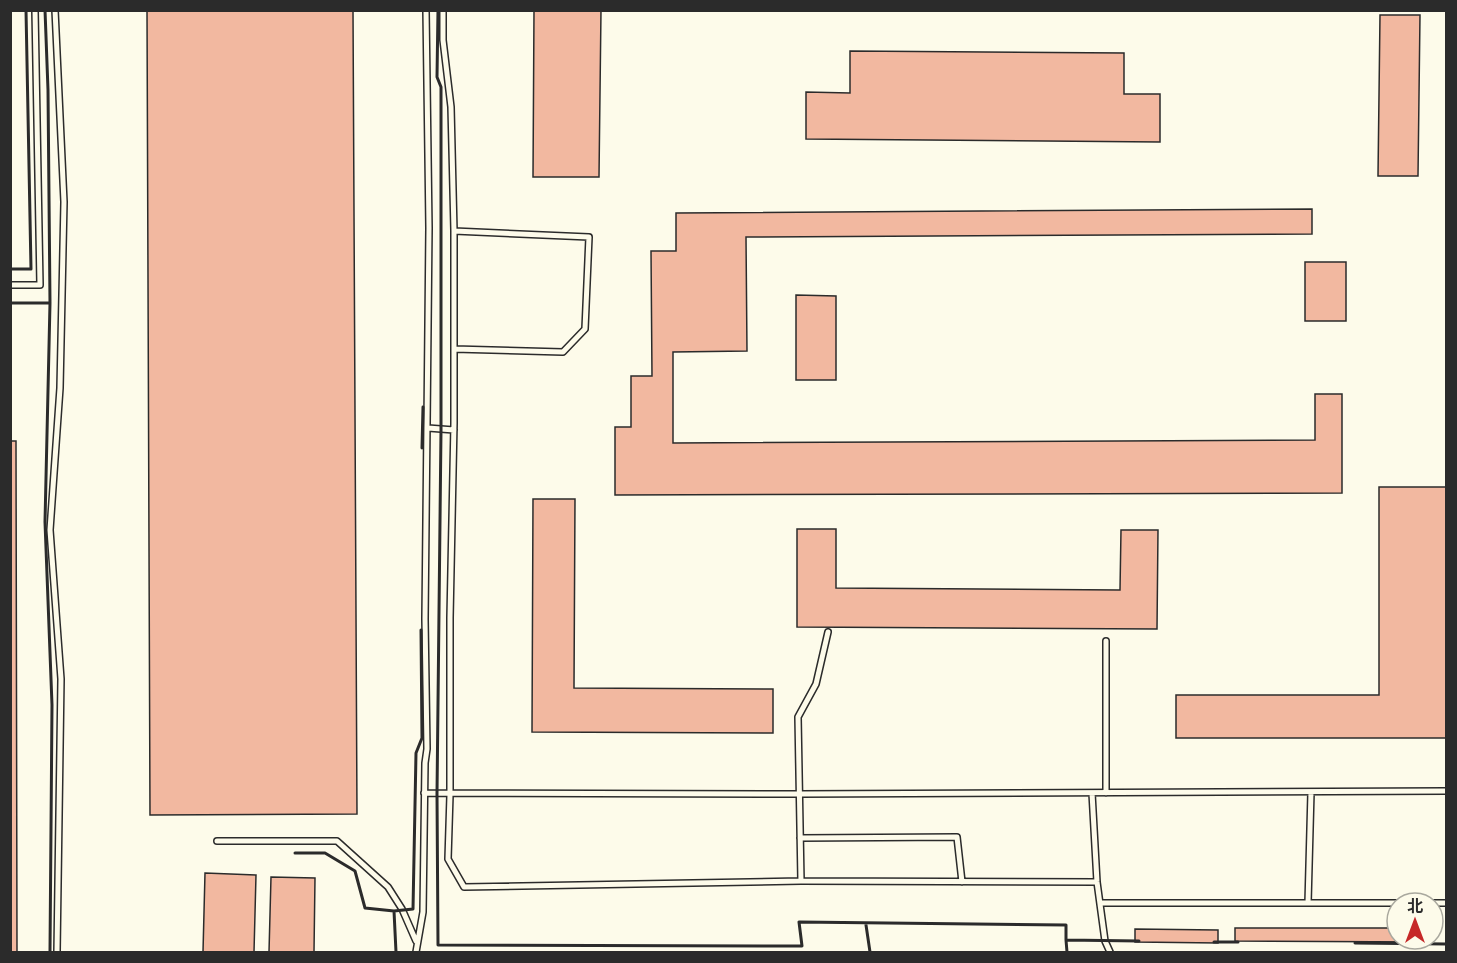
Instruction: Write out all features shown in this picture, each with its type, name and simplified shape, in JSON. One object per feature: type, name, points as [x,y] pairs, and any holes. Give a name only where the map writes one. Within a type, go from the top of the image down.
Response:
[{"type":"lane","points":[[10,285],[40,285],[35,10]]},
{"type":"lane","points":[[55,10],[64,202],[60,388],[50,530],[61,679],[57,952]]},
{"type":"lane","points":[[416,952],[423,912],[424,793],[427,749],[425,619],[429,228],[426,10]]},
{"type":"lane","points":[[443,10],[442,40],[451,108],[454,231],[454,430],[448,859],[464,887],[801,881],[1097,882]]},
{"type":"lane","points":[[454,231],[589,237],[585,329],[563,352],[454,350]]},
{"type":"lane","points":[[428,428],[454,430]]},
{"type":"lane","points":[[801,881],[798,717],[816,684],[828,632]]},
{"type":"lane","points":[[1106,640],[1106,792]]},
{"type":"lane","points":[[424,793],[450,795],[1446,791]]},
{"type":"lane","points":[[1308,903],[1311,792]]},
{"type":"lane","points":[[1092,793],[1097,882],[1105,941],[1110,952]]},
{"type":"lane","points":[[800,838],[957,837],[962,882]]},
{"type":"lane","points":[[218,841],[337,841],[388,888],[402,909],[416,943]]},
{"type":"lane","points":[[1100,903],[1385,903]]},
{"type":"building","points":[[147,10],[353,10],[357,814],[150,815]]},
{"type":"building","points":[[534,10],[601,10],[599,177],[533,177]]},
{"type":"building","points":[[1380,15],[1420,15],[1418,176],[1378,176]]},
{"type":"building","points":[[850,51],[1124,53],[1124,94],[1160,94],[1160,142],[806,139],[806,92],[850,93]]},
{"type":"building","points":[[1312,209],[1312,234],[746,237],[747,351],[673,352],[673,443],[1315,440],[1315,394],[1342,394],[1342,493],[615,495],[615,427],[631,427],[631,376],[652,376],[651,251],[676,251],[676,213]]},
{"type":"building","points":[[1305,262],[1346,262],[1346,321],[1305,321]]},
{"type":"building","points":[[796,295],[836,296],[836,380],[796,380]]},
{"type":"building","points":[[10,441],[16,441],[17,952],[10,952]]},
{"type":"building","points":[[1379,487],[1446,487],[1446,738],[1176,738],[1176,695],[1379,695]]},
{"type":"building","points":[[533,499],[575,499],[574,688],[773,689],[773,733],[532,732]]},
{"type":"building","points":[[797,529],[836,529],[836,588],[1120,590],[1121,530],[1158,530],[1157,629],[797,627]]},
{"type":"building","points":[[205,873],[256,875],[254,952],[203,952]]},
{"type":"building","points":[[271,877],[315,878],[314,952],[269,952]]},
{"type":"building","points":[[1235,928],[1385,928],[1385,942],[1235,941]]},
{"type":"building","points":[[1135,929],[1218,930],[1218,943],[1135,942]]},
{"type":"wall","points":[[10,269],[31,269],[26,10]]},
{"type":"wall","points":[[45,10],[50,303],[45,522],[52,705],[50,952]]},
{"type":"wall","points":[[438,10],[437,77],[441,87],[438,945],[802,946],[799,922],[1066,925],[1066,940],[1139,941]]},
{"type":"wall","points":[[10,303],[50,303]]},
{"type":"wall","points":[[422,448],[423,407]]},
{"type":"wall","points":[[394,911],[413,909],[416,753],[422,738],[421,630]]},
{"type":"wall","points":[[295,853],[325,853],[355,871],[365,908],[394,911],[396,952]]},
{"type":"wall","points":[[866,925],[870,952]]},
{"type":"wall","points":[[1066,940],[1067,952]]},
{"type":"wall","points":[[1214,942],[1238,942]]},
{"type":"wall","points":[[1355,943],[1446,944]]}]
